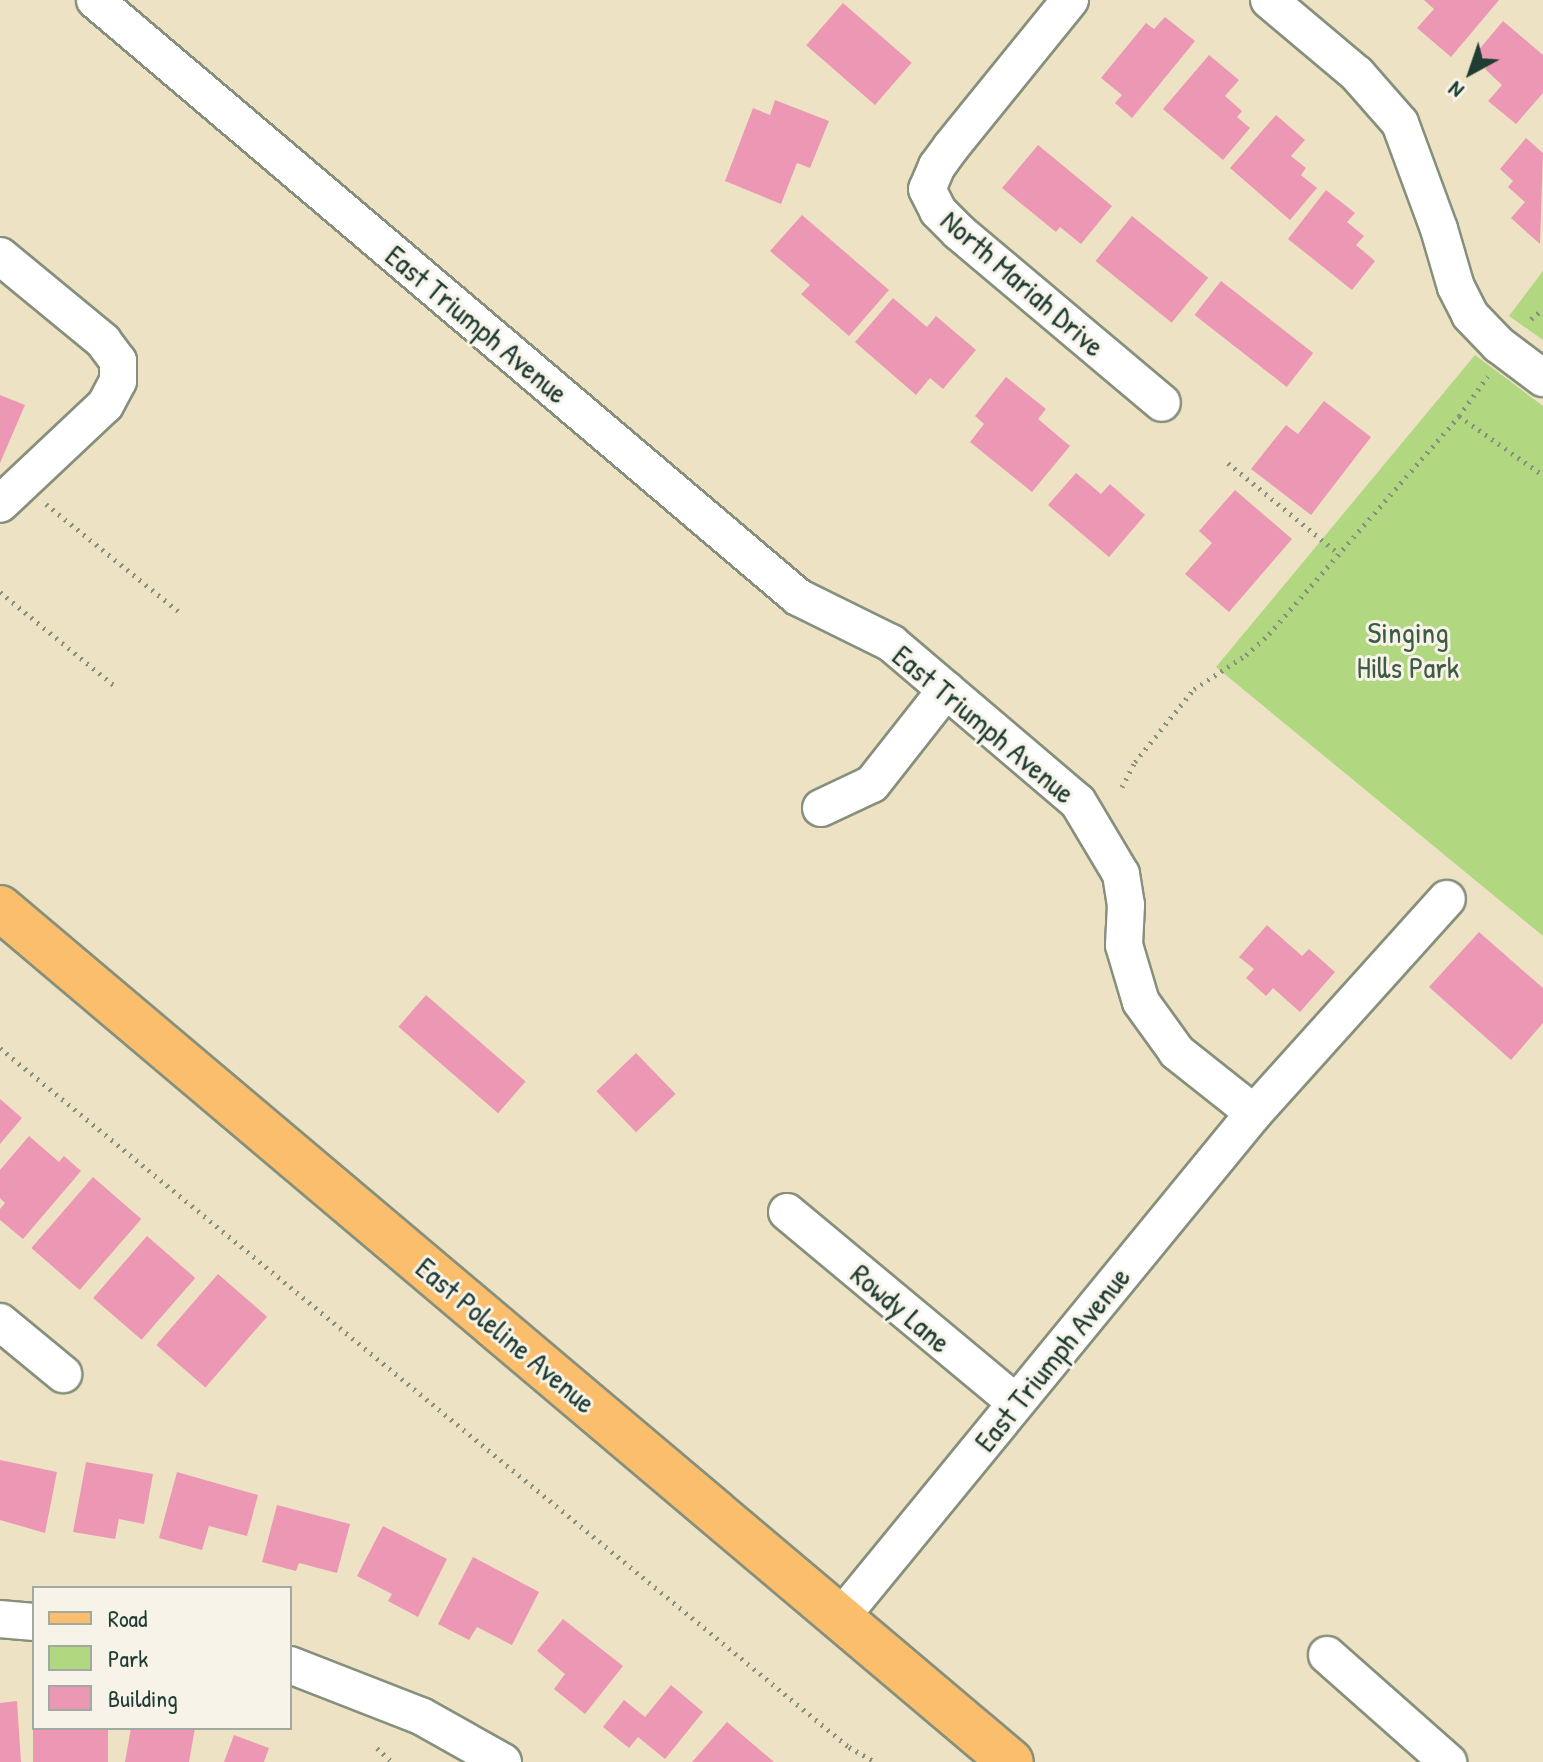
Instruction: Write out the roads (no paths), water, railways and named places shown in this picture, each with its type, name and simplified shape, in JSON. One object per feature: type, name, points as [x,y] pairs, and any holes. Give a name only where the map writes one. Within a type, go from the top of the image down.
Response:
[{"type":"main road","name":"East Poleline Avenue","points":[[0,908],[1011,1762]]},
{"type":"street","name":"East Triumph Avenue","points":[[95,0],[798,597],[891,643],[1078,802],[1121,874],[1126,905],[1124,945],[1141,1002],[1177,1052],[1254,1113],[841,1617]]},
{"type":"street","name":"North Mariah Drive","points":[[1070,0],[951,147],[937,166],[927,189],[938,211],[959,232],[1162,403]]},
{"type":"street","points":[[1269,0],[1357,74],[1400,123],[1439,229],[1456,287],[1470,315],[1499,345],[1543,378]]},
{"type":"street","points":[[0,256],[103,341],[118,361],[118,381],[105,405],[4,499]]},
{"type":"street","points":[[821,808],[872,784],[946,690]]},
{"type":"street","points":[[1254,1113],[1447,899]]},
{"type":"street","name":"Rowdy Lane","points":[[787,1212],[1016,1403]]},
{"type":"street","points":[[0,1322],[63,1374]]},
{"type":"street","points":[[0,1619],[32,1622]]},
{"type":"street","points":[[1327,1655],[1448,1762]]},
{"type":"street","points":[[292,1665],[311,1670],[421,1716],[503,1762]]},
{"type":"park label","name":"Singing Hills Park","points":[[1408,649]]}]
